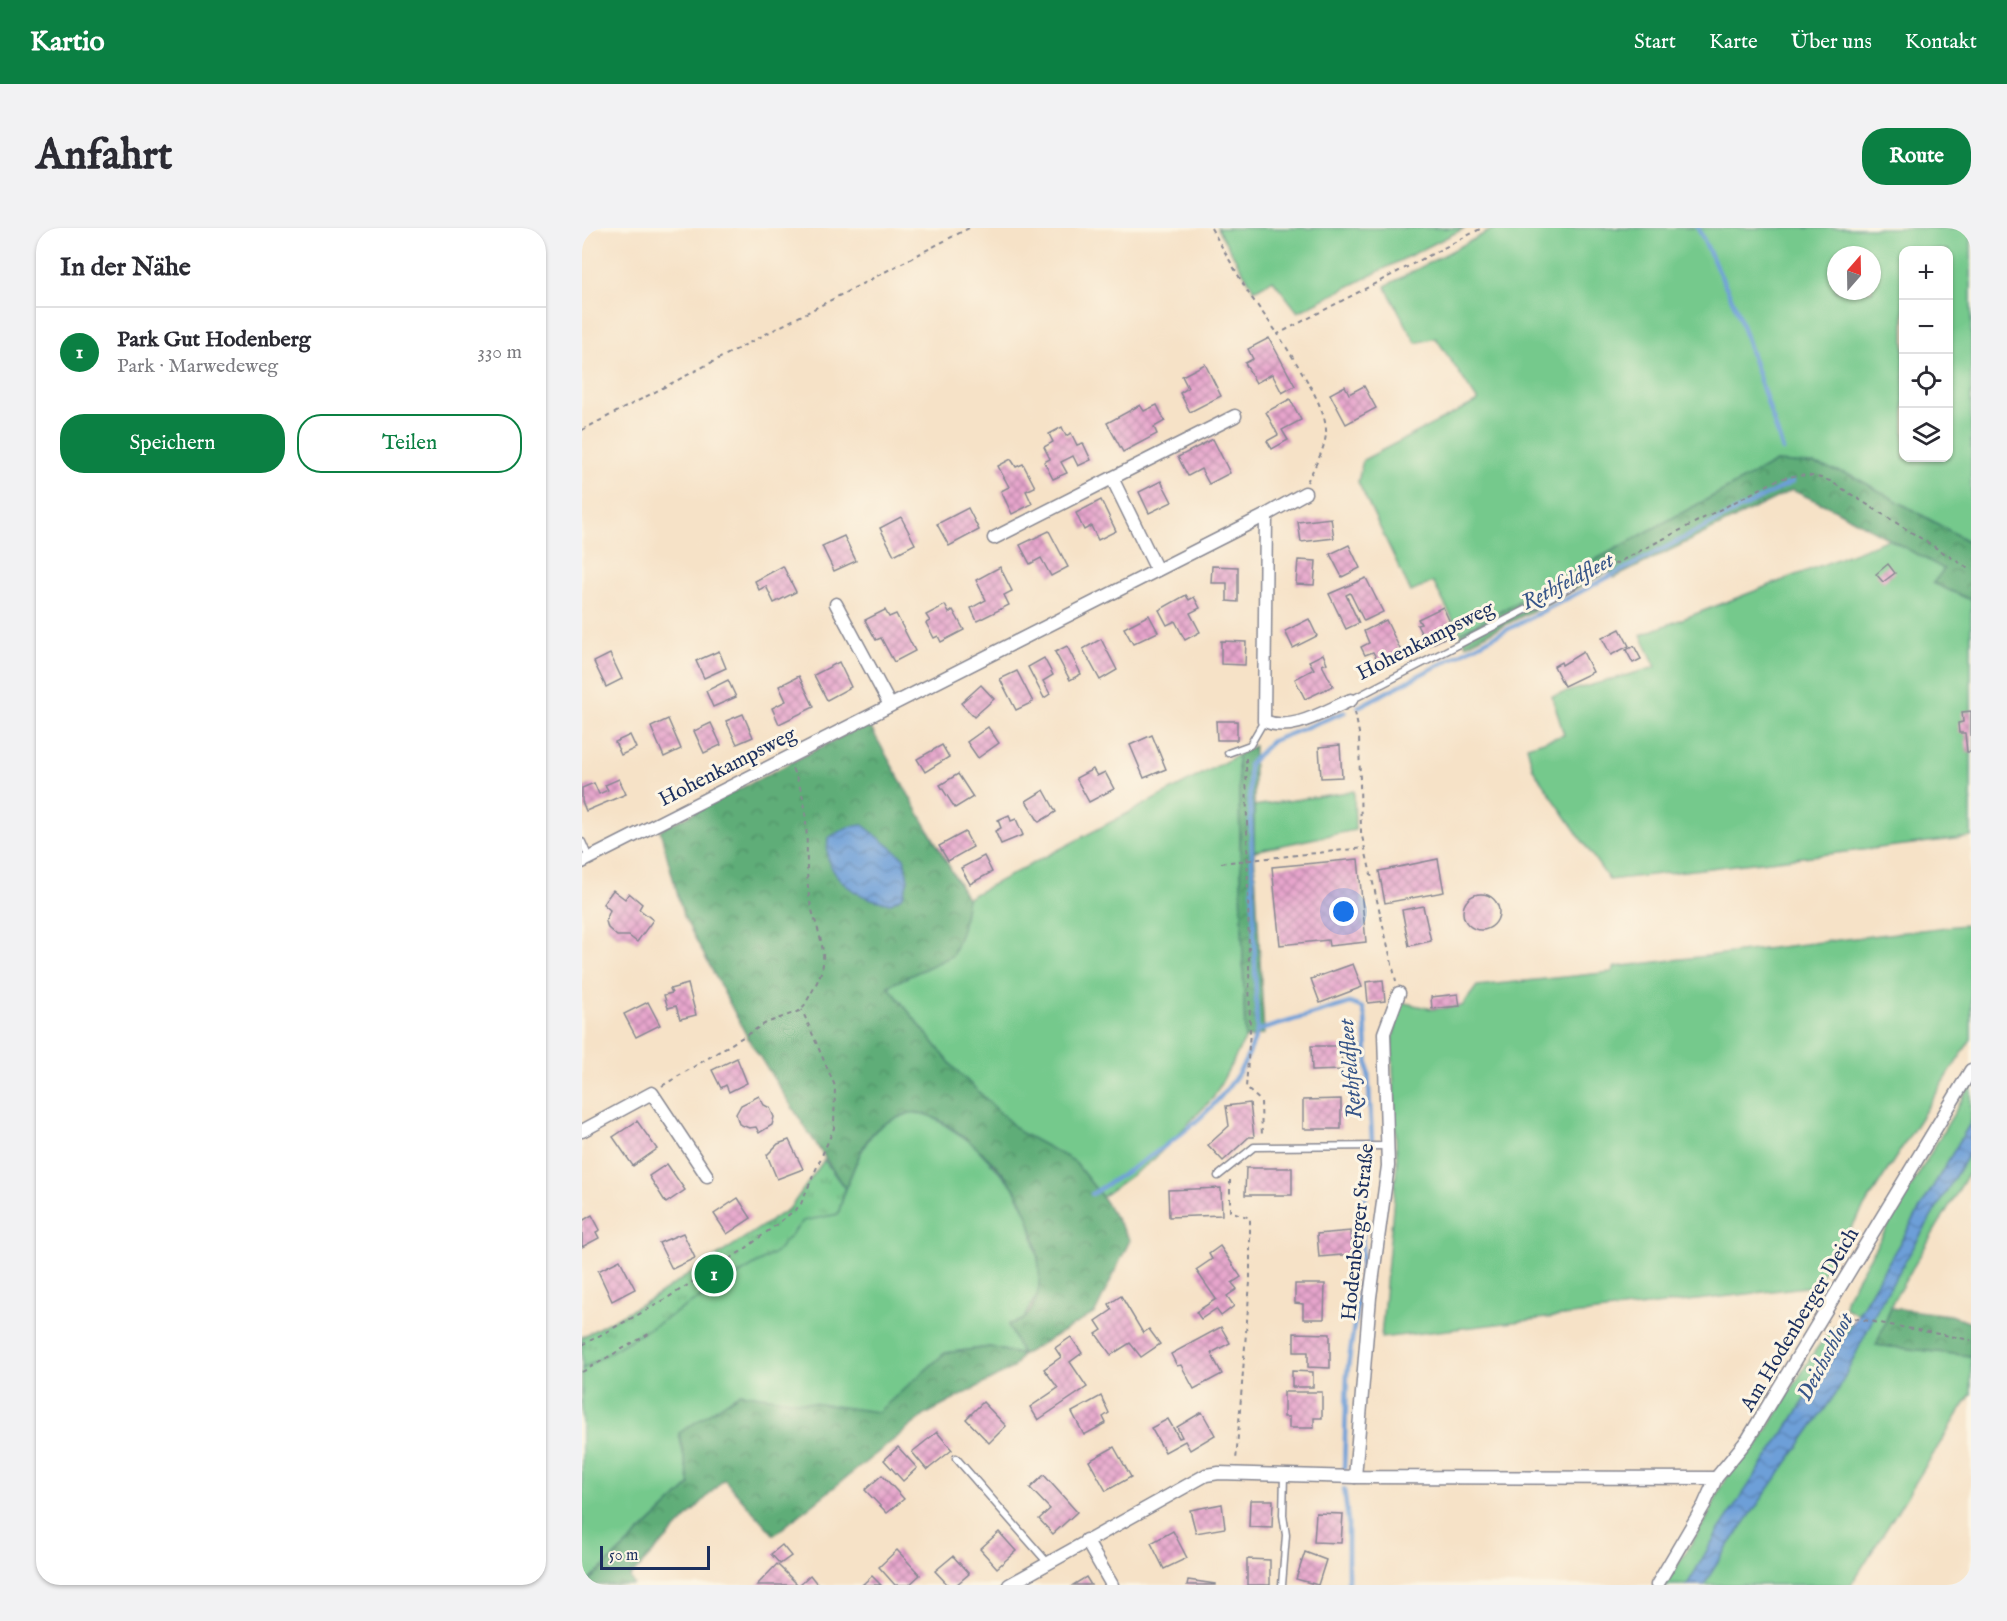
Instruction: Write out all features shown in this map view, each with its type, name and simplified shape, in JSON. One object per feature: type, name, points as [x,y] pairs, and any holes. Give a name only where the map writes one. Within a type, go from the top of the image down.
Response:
[{"type":"street","points":[[993,538],[1235,416]]},
{"type":"street","points":[[1112,478],[1157,570]]},
{"type":"street","name":"Hohenkampsweg","points":[[585,860],[1266,515],[1305,493]]},
{"type":"street","points":[[1264,721],[1266,515]]},
{"type":"street","points":[[836,604],[890,705]]},
{"type":"street","name":"Hohenkampsweg","points":[[1264,721],[1276,726],[1294,724],[1351,700]]},
{"type":"street","name":"Hodenberger Straße","points":[[1355,1477],[1361,1388],[1388,1166],[1384,1033],[1399,993]]},
{"type":"street","name":"Am Hodenberger Deich","points":[[1657,1585],[1704,1505],[1716,1478],[1748,1439],[1971,1070]]},
{"type":"street","points":[[582,1131],[652,1093],[707,1176]]},
{"type":"street","points":[[1009,1585],[1206,1475],[1234,1472],[1355,1477],[1716,1478]]},
{"type":"street","points":[[1086,1540],[1112,1585]]},
{"type":"lane","name":"Hohenkampsweg","points":[[1351,700],[1574,585]]},
{"type":"lane","points":[[1228,753],[1250,746],[1264,721]]},
{"type":"lane","points":[[582,842],[585,860]]},
{"type":"lane","points":[[1218,1176],[1254,1147],[1388,1146]]},
{"type":"lane","points":[[956,1458],[1047,1562]]},
{"type":"lane","points":[[1282,1585],[1286,1535],[1283,1515],[1284,1474]]},
{"type":"path","points":[[582,430],[969,228]]},
{"type":"path","points":[[1211,228],[1249,294],[1278,334],[1310,390],[1326,429],[1324,443],[1305,493]]},
{"type":"path","points":[[1278,334],[1482,228]]},
{"type":"path","points":[[1574,585],[1779,479],[1797,474],[1813,475],[1830,482],[1971,570]]},
{"type":"path","points":[[1351,700],[1359,733],[1361,832],[1399,993]]},
{"type":"path","points":[[1250,746],[1244,762],[1248,860],[1250,1031],[1246,1088],[1261,1101],[1262,1147]]},
{"type":"path","points":[[652,1093],[766,1023],[802,1010],[822,967],[823,950],[809,898],[807,813],[797,777],[786,757]]},
{"type":"path","points":[[1221,863],[1364,848]]},
{"type":"path","points":[[582,1345],[656,1305],[745,1249],[800,1206],[834,1128],[836,1086],[802,1010]]},
{"type":"path","points":[[1230,1167],[1230,1211],[1250,1218],[1248,1316],[1234,1472]]},
{"type":"path","points":[[1849,1318],[1971,1340]]},
{"type":"path","points":[[582,1372],[652,1332]]},
{"type":"green space","points":[[1217,228],[1465,228],[1298,312],[1273,280],[1254,290]]},
{"type":"green space","points":[[1495,228],[1971,228],[1971,543],[1851,475],[1776,462],[1460,633],[1433,582],[1411,592],[1358,482],[1363,460],[1478,401],[1436,338],[1416,343],[1385,286]]},
{"type":"green space","points":[[1776,462],[1814,464],[1851,475],[1971,543],[1971,600],[1933,583],[1944,569],[1834,509],[1792,490],[1614,578],[1610,571],[1466,645],[1460,633]]},
{"type":"green space","points":[[1889,539],[1945,569],[1933,583],[1971,600],[1971,837],[1609,880],[1533,769],[1527,746],[1564,735],[1552,696],[1656,667],[1641,635]]},
{"type":"green space","points":[[868,723],[967,898],[962,929],[952,956],[888,986],[954,1068],[1020,1132],[1074,1161],[1102,1197],[1130,1240],[1095,1313],[1022,1355],[1008,1324],[1025,1318],[1034,1305],[1039,1271],[1033,1232],[1020,1198],[1012,1185],[981,1151],[951,1127],[922,1113],[910,1113],[887,1122],[874,1131],[859,1155],[845,1189],[749,1040],[683,915],[660,830]]},
{"type":"green space","points":[[1254,746],[1254,851],[1264,1034],[1245,1039],[1238,755]]},
{"type":"green space","points":[[1238,755],[1245,1039],[1213,1098],[1153,1160],[1102,1197],[1074,1161],[1020,1132],[954,1068],[888,986],[952,956],[962,929],[967,898]]},
{"type":"green space","points":[[1354,791],[1355,830],[1254,851],[1254,806]]},
{"type":"green space","points":[[1971,924],[1971,1039],[1814,1286],[1381,1338],[1397,1163],[1392,1043],[1400,1002],[1432,1009],[1462,1006],[1477,986],[1612,972],[1615,967]]},
{"type":"green space","points":[[1971,1084],[1971,1122],[1858,1314],[1845,1308],[1846,1298]]},
{"type":"green space","points":[[912,1112],[931,1116],[971,1142],[1012,1185],[1029,1217],[1040,1269],[1040,1290],[1023,1320],[1008,1325],[1022,1355],[990,1347],[945,1353],[879,1412],[679,1433],[690,1485],[587,1582],[582,1574],[582,1369],[776,1252],[803,1220],[838,1214],[860,1153],[867,1142],[881,1126]]},
{"type":"green space","points":[[1971,1149],[1971,1169],[1892,1303],[1877,1345],[1971,1356],[1971,1394],[1851,1585],[1704,1585],[1720,1558],[1838,1390],[1879,1306]]},
{"type":"green space","points":[[824,1160],[845,1189],[838,1214],[803,1221],[776,1252],[582,1369],[582,1337],[656,1296],[790,1208]]},
{"type":"green space","points":[[1891,1308],[1950,1315],[1971,1323],[1971,1356],[1876,1345]]},
{"type":"green space","points":[[1853,1324],[1687,1585],[1665,1585],[1706,1520],[1722,1485],[1731,1471],[1758,1445],[1814,1352],[1834,1326]]},
{"type":"green space","points":[[990,1347],[1022,1355],[1013,1368],[925,1415],[774,1535],[724,1479],[630,1577],[634,1585],[582,1585],[582,1574],[588,1582],[690,1485],[679,1433],[740,1393],[878,1412],[945,1353]]},
{"type":"water","points":[[863,825],[904,858],[908,880],[903,896],[891,903],[872,899],[854,891],[840,879],[829,862],[828,838],[848,827]]},
{"type":"water","points":[[1971,1122],[1971,1149],[1879,1306],[1838,1390],[1720,1558],[1704,1585],[1687,1585],[1719,1530],[1826,1369]]},
{"type":"building","points":[[1269,338],[1295,386],[1282,393],[1272,374],[1256,383],[1245,363],[1253,359],[1248,349]]},
{"type":"building","points":[[1205,364],[1221,396],[1190,412],[1180,393],[1188,388],[1182,376]]},
{"type":"building","points":[[1345,386],[1349,394],[1364,386],[1376,408],[1346,424],[1330,394]]},
{"type":"building","points":[[1290,399],[1301,420],[1282,430],[1288,440],[1272,449],[1267,441],[1278,435],[1266,412]]},
{"type":"building","points":[[1140,405],[1144,411],[1157,405],[1165,421],[1154,427],[1157,434],[1123,452],[1107,423]]},
{"type":"building","points":[[1062,427],[1066,436],[1071,433],[1077,445],[1083,443],[1091,460],[1078,466],[1073,456],[1061,462],[1067,473],[1053,479],[1044,462],[1050,459],[1044,447],[1053,442],[1049,434]]},
{"type":"building","points":[[1213,439],[1230,473],[1209,484],[1201,469],[1188,476],[1178,457]]},
{"type":"building","points":[[1011,459],[1016,467],[1023,464],[1035,487],[1026,491],[1032,504],[1012,514],[1001,491],[1009,487],[998,466]]},
{"type":"building","points":[[1161,481],[1172,502],[1149,513],[1139,492]]},
{"type":"building","points":[[1101,500],[1116,531],[1098,540],[1091,526],[1084,530],[1076,513]]},
{"type":"building","points":[[968,508],[979,530],[949,546],[937,524]]},
{"type":"building","points":[[901,517],[915,544],[894,555],[880,528]]},
{"type":"building","points":[[1331,518],[1334,538],[1301,542],[1298,522]]},
{"type":"building","points":[[1049,531],[1068,567],[1051,576],[1041,558],[1030,564],[1020,545]]},
{"type":"building","points":[[844,536],[856,561],[834,571],[822,546]]},
{"type":"building","points":[[1349,545],[1360,568],[1342,577],[1330,554]]},
{"type":"building","points":[[1298,560],[1316,561],[1314,585],[1296,584]]},
{"type":"building","points":[[1888,564],[1895,573],[1883,582],[1876,574]]},
{"type":"building","points":[[783,566],[796,592],[774,603],[766,586],[759,590],[755,581]]},
{"type":"building","points":[[1212,566],[1238,567],[1238,602],[1227,601],[1227,583],[1211,583]]},
{"type":"building","points":[[1000,567],[1012,591],[1004,595],[1009,605],[977,621],[971,608],[986,600],[976,580]]},
{"type":"building","points":[[1366,578],[1383,612],[1364,621],[1350,593],[1346,595],[1359,623],[1346,629],[1329,594]]},
{"type":"building","points":[[1186,595],[1189,600],[1194,597],[1200,608],[1190,613],[1200,632],[1185,640],[1175,621],[1167,625],[1159,610]]},
{"type":"building","points":[[945,605],[949,613],[953,610],[964,630],[941,642],[938,636],[934,638],[926,623],[930,621],[926,615]]},
{"type":"building","points":[[1443,607],[1455,633],[1428,646],[1417,625],[1421,624],[1418,619]]},
{"type":"building","points":[[885,610],[889,617],[896,614],[915,651],[894,662],[881,638],[876,640],[865,620]]},
{"type":"building","points":[[1149,615],[1158,632],[1133,644],[1124,628]]},
{"type":"building","points":[[1309,619],[1317,636],[1293,648],[1285,631]]},
{"type":"building","points":[[1386,620],[1402,653],[1379,663],[1373,652],[1365,655],[1361,647],[1369,643],[1364,631]]},
{"type":"building","points":[[1620,629],[1629,646],[1611,655],[1602,638]]},
{"type":"building","points":[[1101,639],[1117,670],[1100,680],[1083,649]]},
{"type":"building","points":[[1221,641],[1246,642],[1245,665],[1221,664]]},
{"type":"building","points":[[1067,646],[1081,674],[1070,680],[1055,652]]},
{"type":"building","points":[[1634,646],[1641,659],[1633,663],[1626,650]]},
{"type":"building","points":[[719,651],[726,668],[704,678],[696,661]]},
{"type":"building","points":[[1583,652],[1593,672],[1564,686],[1554,666],[1561,662],[1562,665]]},
{"type":"building","points":[[610,654],[622,679],[606,687],[594,662]]},
{"type":"building","points":[[1323,654],[1327,663],[1322,665],[1333,686],[1305,699],[1295,679],[1314,669],[1309,661]]},
{"type":"building","points":[[1044,658],[1053,675],[1043,681],[1050,694],[1044,698],[1028,667]]},
{"type":"building","points":[[839,662],[851,687],[827,700],[814,675]]},
{"type":"building","points":[[1017,671],[1033,702],[1016,710],[1000,679]]},
{"type":"building","points":[[799,676],[814,707],[779,724],[772,708],[786,701],[779,686]]},
{"type":"building","points":[[728,680],[736,697],[713,707],[706,691]]},
{"type":"building","points":[[981,685],[994,699],[974,717],[961,703]]},
{"type":"building","points":[[1971,711],[1971,752],[1967,752],[1965,733],[1959,733],[1958,723],[1963,722],[1962,712]]},
{"type":"building","points":[[743,714],[753,737],[737,744],[726,721]]},
{"type":"building","points":[[668,719],[681,749],[664,757],[651,727]]},
{"type":"building","points":[[1216,721],[1237,721],[1237,740],[1217,740]]},
{"type":"building","points":[[711,723],[721,745],[704,753],[694,731]]},
{"type":"building","points":[[988,727],[999,743],[978,758],[967,742]]},
{"type":"building","points":[[630,735],[636,748],[621,755],[615,742]]},
{"type":"building","points":[[1152,735],[1166,769],[1144,778],[1130,745]]},
{"type":"building","points":[[942,745],[949,757],[925,772],[917,759]]},
{"type":"building","points":[[1340,745],[1342,777],[1321,778],[1319,747]]},
{"type":"building","points":[[1093,769],[1097,776],[1105,772],[1114,789],[1089,802],[1076,778]]},
{"type":"building","points":[[958,774],[973,797],[955,808],[940,785]]},
{"type":"building","points":[[619,779],[626,794],[586,811],[582,801],[582,788],[594,783],[599,794],[608,790],[605,785]]},
{"type":"building","points":[[1044,790],[1056,812],[1039,822],[1026,801]]},
{"type":"building","points":[[1009,815],[1011,821],[1016,819],[1023,835],[1001,844],[995,831],[1001,828],[998,820]]},
{"type":"building","points":[[965,832],[973,847],[948,861],[939,846]]},
{"type":"building","points":[[984,856],[992,872],[970,884],[961,868]]},
{"type":"building","points":[[1358,859],[1366,942],[1329,946],[1328,940],[1280,945],[1272,867]]},
{"type":"building","points":[[1438,859],[1444,892],[1385,903],[1379,871]]},
{"type":"building","points":[[613,890],[625,899],[629,893],[642,904],[639,909],[653,920],[637,942],[629,936],[617,936],[608,928],[606,921],[610,910],[603,904]]},
{"type":"building","points":[[1481,894],[1494,899],[1499,912],[1494,925],[1481,930],[1468,925],[1463,912],[1468,899]]},
{"type":"building","points":[[1423,906],[1431,941],[1409,946],[1402,910]]},
{"type":"building","points":[[1353,964],[1362,987],[1320,1003],[1311,979]]},
{"type":"building","points":[[1383,980],[1385,1001],[1368,1003],[1366,982]]},
{"type":"building","points":[[688,984],[696,1015],[680,1019],[676,1006],[668,1008],[664,995],[672,993],[670,989]]},
{"type":"building","points":[[1458,994],[1460,1006],[1432,1009],[1431,997]]},
{"type":"building","points":[[648,1002],[660,1025],[636,1037],[624,1014]]},
{"type":"building","points":[[1311,1046],[1341,1046],[1342,1070],[1312,1071]]},
{"type":"building","points":[[737,1058],[747,1083],[729,1092],[726,1085],[721,1088],[712,1070]]},
{"type":"building","points":[[759,1096],[764,1105],[770,1108],[774,1117],[772,1125],[759,1133],[756,1127],[749,1128],[739,1124],[736,1114],[741,1105]]},
{"type":"building","points":[[1341,1099],[1341,1129],[1303,1129],[1303,1100]]},
{"type":"building","points":[[1250,1103],[1254,1137],[1249,1137],[1223,1161],[1208,1145],[1229,1126],[1226,1106]]},
{"type":"building","points":[[637,1121],[657,1149],[633,1166],[613,1137]]},
{"type":"building","points":[[789,1140],[803,1169],[777,1179],[767,1155],[778,1144]]},
{"type":"building","points":[[667,1164],[685,1190],[666,1203],[649,1176]]},
{"type":"building","points":[[1246,1168],[1292,1168],[1292,1195],[1245,1195]]},
{"type":"building","points":[[1221,1188],[1222,1215],[1169,1217],[1168,1190]]},
{"type":"building","points":[[738,1198],[751,1218],[727,1234],[714,1214]]},
{"type":"building","points":[[592,1215],[600,1230],[596,1232],[599,1238],[582,1247],[582,1221]]},
{"type":"building","points":[[1351,1231],[1353,1254],[1319,1257],[1317,1234]]},
{"type":"building","points":[[683,1233],[695,1258],[672,1269],[659,1243]]},
{"type":"building","points":[[1220,1246],[1241,1277],[1232,1283],[1237,1289],[1227,1296],[1234,1306],[1221,1316],[1216,1309],[1201,1319],[1196,1312],[1216,1299],[1196,1270],[1212,1259],[1209,1254]]},
{"type":"building","points":[[620,1260],[635,1289],[612,1301],[598,1271]]},
{"type":"building","points":[[1295,1284],[1325,1284],[1324,1319],[1303,1319],[1303,1304],[1295,1303]]},
{"type":"building","points":[[1121,1296],[1143,1333],[1149,1329],[1160,1344],[1141,1357],[1130,1343],[1111,1355],[1096,1334],[1102,1330],[1096,1321],[1112,1310],[1109,1304]]},
{"type":"building","points":[[1221,1327],[1230,1343],[1211,1353],[1222,1374],[1194,1389],[1181,1365],[1177,1366],[1171,1354]]},
{"type":"building","points":[[1294,1333],[1330,1334],[1330,1368],[1308,1367],[1308,1352],[1294,1352]]},
{"type":"building","points":[[1071,1337],[1082,1353],[1070,1362],[1087,1387],[1038,1420],[1030,1407],[1058,1388],[1044,1369],[1061,1357],[1055,1348]]},
{"type":"building","points":[[1292,1371],[1313,1372],[1313,1387],[1292,1387]]},
{"type":"building","points":[[1284,1392],[1322,1392],[1322,1418],[1314,1418],[1314,1428],[1289,1428],[1289,1417],[1284,1417]]},
{"type":"building","points":[[1101,1396],[1109,1413],[1103,1417],[1106,1423],[1084,1435],[1072,1412]]},
{"type":"building","points":[[983,1402],[1006,1426],[989,1443],[966,1419]]},
{"type":"building","points":[[1202,1412],[1215,1435],[1190,1450],[1185,1441],[1165,1452],[1151,1428],[1168,1419],[1179,1438],[1182,1437],[1177,1427]]},
{"type":"building","points":[[937,1432],[952,1450],[927,1470],[912,1452]]},
{"type":"building","points":[[898,1447],[917,1468],[903,1481],[884,1460]]},
{"type":"building","points":[[1114,1447],[1131,1477],[1106,1491],[1089,1461]]},
{"type":"building","points":[[882,1475],[904,1499],[887,1513],[865,1490]]},
{"type":"building","points":[[1044,1475],[1077,1512],[1053,1534],[1039,1519],[1050,1509],[1030,1488]]},
{"type":"building","points":[[1250,1500],[1273,1500],[1272,1528],[1249,1527]]},
{"type":"building","points":[[1222,1504],[1225,1528],[1196,1533],[1190,1510]]},
{"type":"building","points":[[1316,1513],[1343,1514],[1341,1543],[1314,1542]]},
{"type":"building","points":[[1173,1531],[1187,1558],[1164,1569],[1151,1543]]},
{"type":"building","points":[[999,1532],[1016,1551],[997,1568],[980,1549]]},
{"type":"building","points":[[782,1545],[791,1556],[780,1564],[771,1554]]},
{"type":"building","points":[[897,1550],[920,1575],[909,1585],[895,1585],[879,1567]]},
{"type":"building","points":[[1305,1552],[1326,1560],[1318,1585],[1296,1579]]},
{"type":"building","points":[[953,1556],[969,1574],[956,1585],[948,1585],[935,1571]]},
{"type":"building","points":[[1247,1559],[1270,1560],[1270,1585],[1247,1585]]},
{"type":"building","points":[[777,1564],[798,1585],[757,1585]]},
{"type":"building","points":[[810,1575],[818,1585],[799,1585]]},
{"type":"building","points":[[872,1576],[881,1585],[862,1585]]},
{"type":"building","points":[[1086,1577],[1091,1585],[1073,1585]]},
{"type":"building","points":[[1188,1580],[1215,1584],[1215,1585],[1187,1585]]},
{"type":"waterway","name":"Rethfeldfleet","points":[[1698,228],[1737,310],[1783,450]]},
{"type":"waterway","name":"Rethfeldfleet","points":[[1358,707],[1792,482]]},
{"type":"waterway","name":"Rethfeldfleet","points":[[1092,1194],[1166,1145],[1190,1126],[1231,1084],[1246,1059],[1257,1031],[1249,764],[1272,741],[1345,712]]},
{"type":"waterway","name":"Rethfeldfleet","points":[[1257,1031],[1350,1003],[1363,1008],[1365,1017],[1372,1140],[1364,1207],[1361,1277],[1347,1374],[1344,1468]]},
{"type":"waterway","name":"Rethfeldfleet","points":[[1344,1489],[1348,1521],[1348,1585]]},
{"type":"place","name":"Park Gut Hodenberg","points":[[714,1274]]},
{"type":"water label","name":"Deichschloot","points":[[1824,1356]]}]
